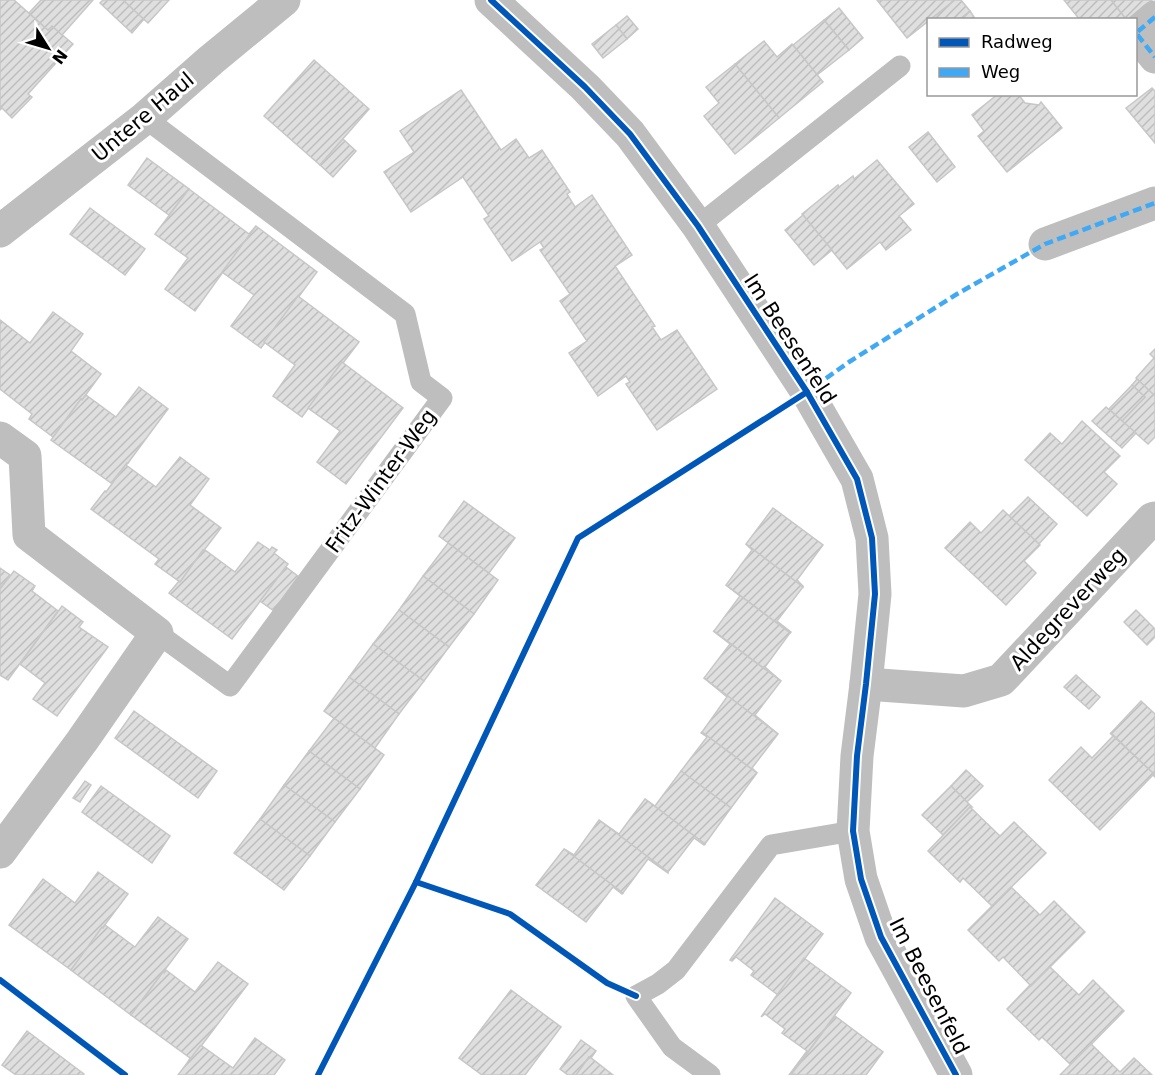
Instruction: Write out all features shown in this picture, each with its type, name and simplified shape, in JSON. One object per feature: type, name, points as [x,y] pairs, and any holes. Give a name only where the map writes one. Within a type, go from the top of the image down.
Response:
[{"type":"street","name":"Untere Haul","points":[[0,231],[145,118],[284,0]]},
{"type":"street","name":"Im Beesenfeld","points":[[491,0],[585,87],[630,134],[698,226],[807,392],[857,479],[872,538],[874,594],[857,756],[853,831],[861,879],[881,937],[956,1075]]},
{"type":"street","points":[[1137,32],[1155,17]]},
{"type":"street","points":[[1137,34],[1155,57]]},
{"type":"street","points":[[1045,244],[1155,203]]},
{"type":"street","name":"Fritz-Winter-Weg","points":[[0,438],[25,456],[29,535],[157,633]]},
{"type":"street","name":"Aldegreverweg","points":[[866,684],[964,691],[1001,680],[1155,518]]},
{"type":"street","points":[[0,852],[82,741],[157,633]]},
{"type":"lane","points":[[698,226],[900,66]]},
{"type":"lane","name":"Fritz-Winter-Weg","points":[[145,118],[405,314],[421,382],[442,398],[230,686],[157,633]]},
{"type":"lane","points":[[711,1075],[672,1047],[636,996],[658,984],[676,970],[771,845],[853,831]]},
{"type":"building","points":[[0,0],[14,0],[48,30],[52,26],[73,44],[28,94],[32,97],[12,118],[2,108],[0,110]]},
{"type":"building","points":[[41,0],[93,0],[62,35],[52,26],[48,30],[29,13]]},
{"type":"building","points":[[103,0],[123,0],[144,19],[132,33],[100,3]]},
{"type":"building","points":[[123,0],[169,0],[148,23]]},
{"type":"building","points":[[877,0],[955,0],[932,18],[927,18],[927,22],[907,38]]},
{"type":"building","points":[[955,0],[961,0],[970,11],[961,18],[932,18]]},
{"type":"building","points":[[1064,0],[1111,0],[1125,18],[1078,18]]},
{"type":"building","points":[[1111,0],[1152,0],[1130,18],[1125,18]]},
{"type":"building","points":[[839,8],[863,38],[849,50],[824,20]]},
{"type":"building","points":[[970,11],[975,18],[961,18]]},
{"type":"building","points":[[627,16],[638,29],[627,39],[616,25]]},
{"type":"building","points":[[824,20],[849,50],[817,75],[793,45]]},
{"type":"building","points":[[616,25],[627,39],[603,58],[592,44]]},
{"type":"building","points":[[764,41],[777,57],[792,44],[823,82],[779,118],[735,64]]},
{"type":"building","points":[[314,60],[369,109],[320,165],[264,116]]},
{"type":"building","points":[[735,64],[779,118],[735,154],[704,116],[719,103],[706,87]]},
{"type":"building","points":[[1152,88],[1155,91],[1155,143],[1126,108]]},
{"type":"building","points":[[461,90],[501,150],[516,139],[529,158],[542,150],[570,192],[567,194],[575,207],[592,195],[632,255],[615,266],[655,326],[652,327],[661,340],[677,330],[717,389],[657,430],[626,384],[630,382],[626,376],[598,396],[569,353],[587,341],[560,301],[570,294],[540,250],[544,248],[540,242],[512,261],[484,219],[489,216],[463,177],[411,212],[384,172],[414,152],[400,131]]},
{"type":"building","points":[[996,96],[1020,96],[1025,103],[1039,105],[1041,102],[1062,128],[1007,172],[978,136],[984,131],[972,115]]},
{"type":"building","points":[[928,132],[955,167],[937,182],[909,147]]},
{"type":"building","points":[[343,139],[356,151],[333,177],[320,165]]},
{"type":"building","points":[[147,158],[189,189],[169,215],[128,185]]},
{"type":"building","points":[[877,160],[914,204],[899,216],[911,230],[886,250],[880,242],[847,269],[802,214],[838,185],[839,187],[853,176],[854,179]]},
{"type":"building","points":[[189,189],[249,234],[256,226],[195,311],[165,289],[188,258],[155,234]]},
{"type":"building","points":[[90,208],[145,249],[125,275],[70,234]]},
{"type":"building","points":[[803,215],[832,250],[814,265],[785,230]]},
{"type":"building","points":[[256,226],[317,272],[261,348],[231,326],[254,295],[222,272]]},
{"type":"building","points":[[298,296],[359,342],[302,417],[273,396],[295,365],[264,342]]},
{"type":"building","points":[[53,312],[83,334],[71,351],[101,374],[53,437],[29,419],[32,414],[0,389],[0,320],[30,343]]},
{"type":"building","points":[[1155,349],[1155,396],[1136,378],[1154,358],[1150,354]]},
{"type":"building","points":[[342,362],[403,408],[346,484],[317,462],[340,431],[308,408]]},
{"type":"building","points":[[1137,379],[1155,396],[1155,437],[1148,444],[1122,421],[1145,397],[1132,385]]},
{"type":"building","points":[[1132,385],[1145,397],[1122,421],[1109,409]]},
{"type":"building","points":[[139,387],[168,409],[111,483],[51,440],[86,395],[116,417]]},
{"type":"building","points":[[1106,407],[1136,433],[1122,448],[1092,421]]},
{"type":"building","points":[[1082,421],[1120,456],[1104,472],[1117,484],[1087,516],[1025,460],[1050,433],[1062,444]]},
{"type":"building","points":[[180,457],[209,479],[190,505],[221,528],[180,582],[155,564],[159,559],[91,509],[127,463],[126,465],[156,487]]},
{"type":"building","points":[[1028,497],[1057,524],[1039,544],[1009,516]]},
{"type":"building","points":[[464,501],[515,538],[489,573],[439,536]]},
{"type":"building","points":[[773,508],[823,545],[797,580],[803,587],[746,544]]},
{"type":"building","points":[[1003,510],[1040,545],[1024,561],[1036,573],[1006,605],[945,548],[970,522],[981,533]]},
{"type":"building","points":[[258,542],[270,550],[272,547],[277,550],[274,553],[288,564],[232,639],[169,593],[180,582],[203,550],[235,572]]},
{"type":"building","points":[[448,543],[498,580],[474,614],[423,576]]},
{"type":"building","points":[[746,544],[803,587],[777,621],[790,633],[726,585],[752,550]]},
{"type":"building","points":[[286,567],[299,577],[274,611],[260,601]]},
{"type":"building","points":[[0,568],[10,575],[0,589]]},
{"type":"building","points":[[14,571],[35,586],[32,591],[58,611],[8,680],[0,675],[0,589]]},
{"type":"building","points":[[423,576],[474,614],[449,647],[399,610]]},
{"type":"building","points":[[726,585],[790,633],[765,667],[781,681],[714,631],[740,596]]},
{"type":"building","points":[[62,606],[83,622],[79,627],[108,647],[57,716],[33,699],[45,683],[20,664]]},
{"type":"building","points":[[399,610],[449,647],[424,681],[373,644]]},
{"type":"building","points":[[1136,610],[1155,629],[1155,637],[1147,645],[1124,622]]},
{"type":"building","points":[[713,631],[781,681],[755,715],[778,734],[704,678],[730,644]]},
{"type":"building","points":[[373,644],[424,681],[399,714],[349,677]]},
{"type":"building","points":[[1076,675],[1100,697],[1089,709],[1064,687]]},
{"type":"building","points":[[349,677],[399,714],[375,748],[324,711]]},
{"type":"building","points":[[704,678],[778,734],[752,768],[757,773],[702,732],[727,697]]},
{"type":"building","points":[[1141,701],[1155,714],[1155,775],[1111,733]]},
{"type":"building","points":[[134,711],[217,771],[198,798],[115,738]]},
{"type":"building","points":[[334,718],[384,755],[360,789],[309,751]]},
{"type":"building","points":[[702,732],[757,773],[731,808],[681,771],[707,737]]},
{"type":"building","points":[[1110,733],[1155,775],[1155,777],[1153,775],[1100,830],[1049,780],[1081,747],[1092,758],[1113,736]]},
{"type":"building","points":[[309,751],[360,789],[335,822],[284,785]]},
{"type":"building","points":[[966,770],[983,786],[967,802],[951,786]]},
{"type":"building","points":[[681,771],[731,808],[705,844],[645,799],[655,806]]},
{"type":"building","points":[[85,781],[91,785],[80,802],[73,798]]},
{"type":"building","points":[[284,785],[335,822],[310,856],[260,819]]},
{"type":"building","points":[[101,786],[170,836],[152,863],[82,812]]},
{"type":"building","points":[[951,786],[972,807],[943,835],[922,815]]},
{"type":"building","points":[[645,799],[705,844],[694,838],[668,872],[599,820],[619,834]]},
{"type":"building","points":[[970,807],[1000,836],[1014,822],[1046,853],[992,906],[963,878],[960,882],[928,851]]},
{"type":"building","points":[[260,819],[310,856],[284,890],[234,853]]},
{"type":"building","points":[[599,820],[668,873],[648,859],[623,893],[564,849],[574,855]]},
{"type":"building","points":[[564,849],[623,893],[613,887],[586,922],[536,885]]},
{"type":"building","points":[[98,872],[128,894],[71,970],[9,925],[43,879],[75,903]]},
{"type":"building","points":[[1011,887],[1040,915],[1054,901],[1085,932],[1031,986],[1003,957],[999,961],[968,930]]},
{"type":"building","points":[[775,898],[823,934],[778,995],[751,975],[754,971],[736,957],[730,960]]},
{"type":"building","points":[[158,917],[188,939],[131,1015],[71,970],[105,925],[135,947]]},
{"type":"building","points":[[804,958],[851,993],[789,1075],[807,1051],[782,1033],[785,1029],[765,1014],[761,1017]]},
{"type":"building","points":[[218,962],[248,984],[188,1062],[190,1058],[131,1015],[166,970],[195,992]]},
{"type":"building","points":[[1050,967],[1079,995],[1093,980],[1124,1011],[1071,1065],[1042,1037],[1039,1040],[1007,1009]]},
{"type":"building","points":[[511,990],[561,1027],[525,1075],[482,1075],[459,1058]]},
{"type":"building","points":[[835,1016],[883,1052],[866,1075],[791,1075]]},
{"type":"building","points":[[27,1031],[84,1074],[16,1075],[2,1065]]},
{"type":"building","points":[[255,1038],[285,1060],[274,1075],[178,1075],[200,1046],[233,1068]]},
{"type":"building","points":[[581,1040],[596,1051],[576,1075],[568,1075],[560,1069]]},
{"type":"building","points":[[1091,1044],[1120,1072],[1134,1058],[1152,1075],[1060,1075]]},
{"type":"building","points":[[589,1057],[591,1058],[613,1075],[576,1075]]},
{"type":"marked path","points":[[1137,32],[1155,17]]},
{"type":"marked path","points":[[1137,34],[1155,57]]},
{"type":"marked path","points":[[804,394],[849,362],[957,294],[1045,244],[1155,203]]},
{"type":"cycle path","points":[[491,0],[585,87],[630,134],[698,226],[807,392],[857,479],[872,538],[875,594],[857,756],[853,831],[861,879],[881,937],[956,1075]]},
{"type":"cycle path","points":[[318,1075],[416,882],[578,538],[807,392]]},
{"type":"cycle path","points":[[416,882],[510,914],[607,983],[636,996]]},
{"type":"cycle path","points":[[0,980],[125,1075]]}]
